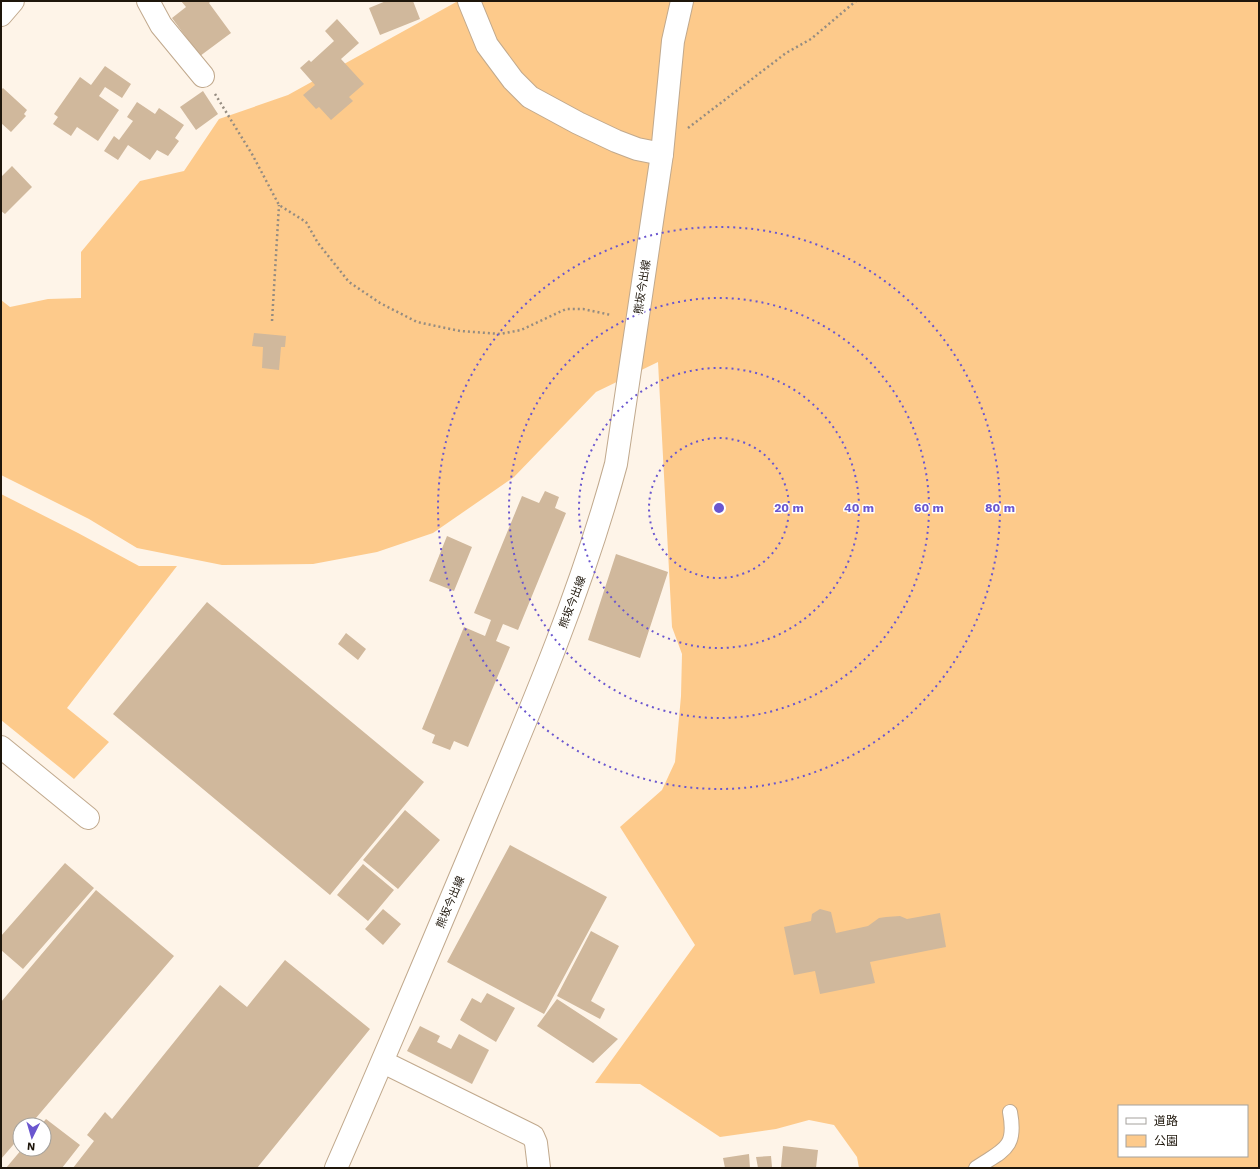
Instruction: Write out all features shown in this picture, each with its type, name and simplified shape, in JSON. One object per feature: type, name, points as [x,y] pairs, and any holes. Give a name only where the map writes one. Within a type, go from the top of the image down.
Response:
[{"type":"main road","points":[[1,15],[13,1]]},
{"type":"main road","points":[[148,1],[161,24],[203,76]]},
{"type":"main road","points":[[469,1],[487,45],[509,75],[530,97],[578,124],[616,141],[637,149],[662,154]]},
{"type":"main road","name":"熊坂今出線","points":[[336,1168],[383,1062],[532,705],[585,569],[604,509],[616,464],[662,154],[673,41],[682,1]]},
{"type":"main road","points":[[1,747],[88,818]]},
{"type":"main road","points":[[383,1062],[532,1136],[536,1143],[539,1168]]},
{"type":"lane","points":[[976,1168],[1008,1146],[1013,1129],[1010,1112]]},
{"type":"path","points":[[662,154],[687,128],[786,53],[811,39],[856,1]]},
{"type":"path","points":[[203,76],[252,154],[279,205],[306,222],[318,243],[349,282],[380,303],[417,322],[460,331],[500,334],[521,330],[566,309],[583,310],[611,315]]},
{"type":"path","points":[[272,321],[279,205]]},
{"type":"green space","points":[[458,1],[1259,1],[1259,1168],[859,1168],[857,1157],[834,1125],[809,1120],[776,1129],[720,1137],[640,1084],[595,1083],[695,945],[620,827],[662,790],[675,762],[681,696],[682,654],[672,627],[658,362],[596,392],[514,477],[433,533],[377,552],[313,564],[222,565],[137,548],[89,519],[1,475],[1,300],[10,307],[48,299],[81,298],[81,252],[140,181],[184,171],[219,119],[288,95]]},
{"type":"green space","points":[[1,494],[139,566],[177,566],[67,708],[109,742],[74,779],[1,720]]},
{"type":"building","points":[[181,1],[211,1],[209,3],[231,33],[200,56],[172,18],[186,7]]},
{"type":"building","points":[[386,1],[413,1],[420,19],[380,35],[369,8]]},
{"type":"building","points":[[337,19],[359,43],[341,59],[364,84],[349,97],[353,101],[331,120],[319,107],[316,109],[303,95],[315,85],[300,68],[309,60],[311,62],[334,41],[325,31]]},
{"type":"building","points":[[105,66],[131,84],[122,98],[105,87],[99,96],[119,110],[98,141],[77,127],[71,136],[53,124],[58,117],[54,114],[80,77],[91,85]]},
{"type":"building","points":[[3,88],[27,110],[24,114],[26,116],[11,132],[1,123],[1,90]]},
{"type":"building","points":[[203,91],[218,114],[196,130],[180,107]]},
{"type":"building","points":[[137,102],[155,114],[159,108],[184,125],[175,138],[179,141],[168,156],[157,150],[150,160],[128,145],[118,160],[104,151],[114,136],[119,140],[133,121],[127,117]]},
{"type":"building","points":[[12,166],[32,187],[5,214],[1,211],[1,177]]},
{"type":"building","points":[[254,333],[286,336],[285,347],[281,347],[279,370],[262,368],[263,347],[252,346]]},
{"type":"building","points":[[545,491],[559,497],[555,508],[566,513],[518,630],[503,624],[496,641],[510,647],[468,747],[454,741],[450,750],[432,743],[435,735],[422,729],[464,627],[485,636],[491,620],[474,613],[522,496],[539,503]]},
{"type":"building","points":[[447,536],[472,547],[454,591],[429,581]]},
{"type":"building","points":[[616,554],[668,572],[640,658],[588,640]]},
{"type":"building","points":[[207,602],[424,782],[330,895],[113,714]]},
{"type":"building","points":[[346,633],[366,649],[358,660],[338,644]]},
{"type":"building","points":[[405,810],[440,840],[398,889],[363,860]]},
{"type":"building","points":[[510,845],[607,897],[544,1014],[447,962]]},
{"type":"building","points":[[65,863],[94,888],[23,969],[1,950],[1,936]]},
{"type":"building","points":[[363,864],[394,890],[368,921],[337,895]]},
{"type":"building","points":[[96,890],[174,956],[37,1117],[12,1117],[12,1146],[1,1159],[1,1002]]},
{"type":"building","points":[[383,909],[401,924],[383,945],[365,929]]},
{"type":"building","points":[[820,909],[831,912],[836,933],[868,926],[879,918],[900,916],[907,919],[940,913],[946,947],[870,962],[875,983],[820,994],[815,971],[794,975],[784,927],[811,921],[812,914]]},
{"type":"building","points":[[591,931],[619,946],[591,1001],[605,1009],[600,1019],[557,996]]},
{"type":"building","points":[[285,960],[370,1029],[257,1168],[73,1168],[94,1141],[87,1135],[105,1112],[112,1119],[220,985],[247,1007]]},
{"type":"building","points":[[487,993],[515,1008],[496,1042],[460,1020],[472,998],[481,1003]]},
{"type":"building","points":[[557,999],[618,1039],[593,1063],[537,1026]]},
{"type":"building","points":[[420,1026],[440,1036],[437,1042],[451,1049],[459,1034],[489,1050],[472,1084],[407,1051]]},
{"type":"building","points":[[52,1124],[80,1145],[62,1168],[6,1168],[15,1157],[52,1157]]},
{"type":"building","points":[[783,1146],[818,1150],[816,1168],[781,1167]]},
{"type":"building","points":[[749,1154],[750,1168],[725,1168],[723,1158]]},
{"type":"building","points":[[771,1156],[772,1167],[758,1168],[756,1157]]}]
